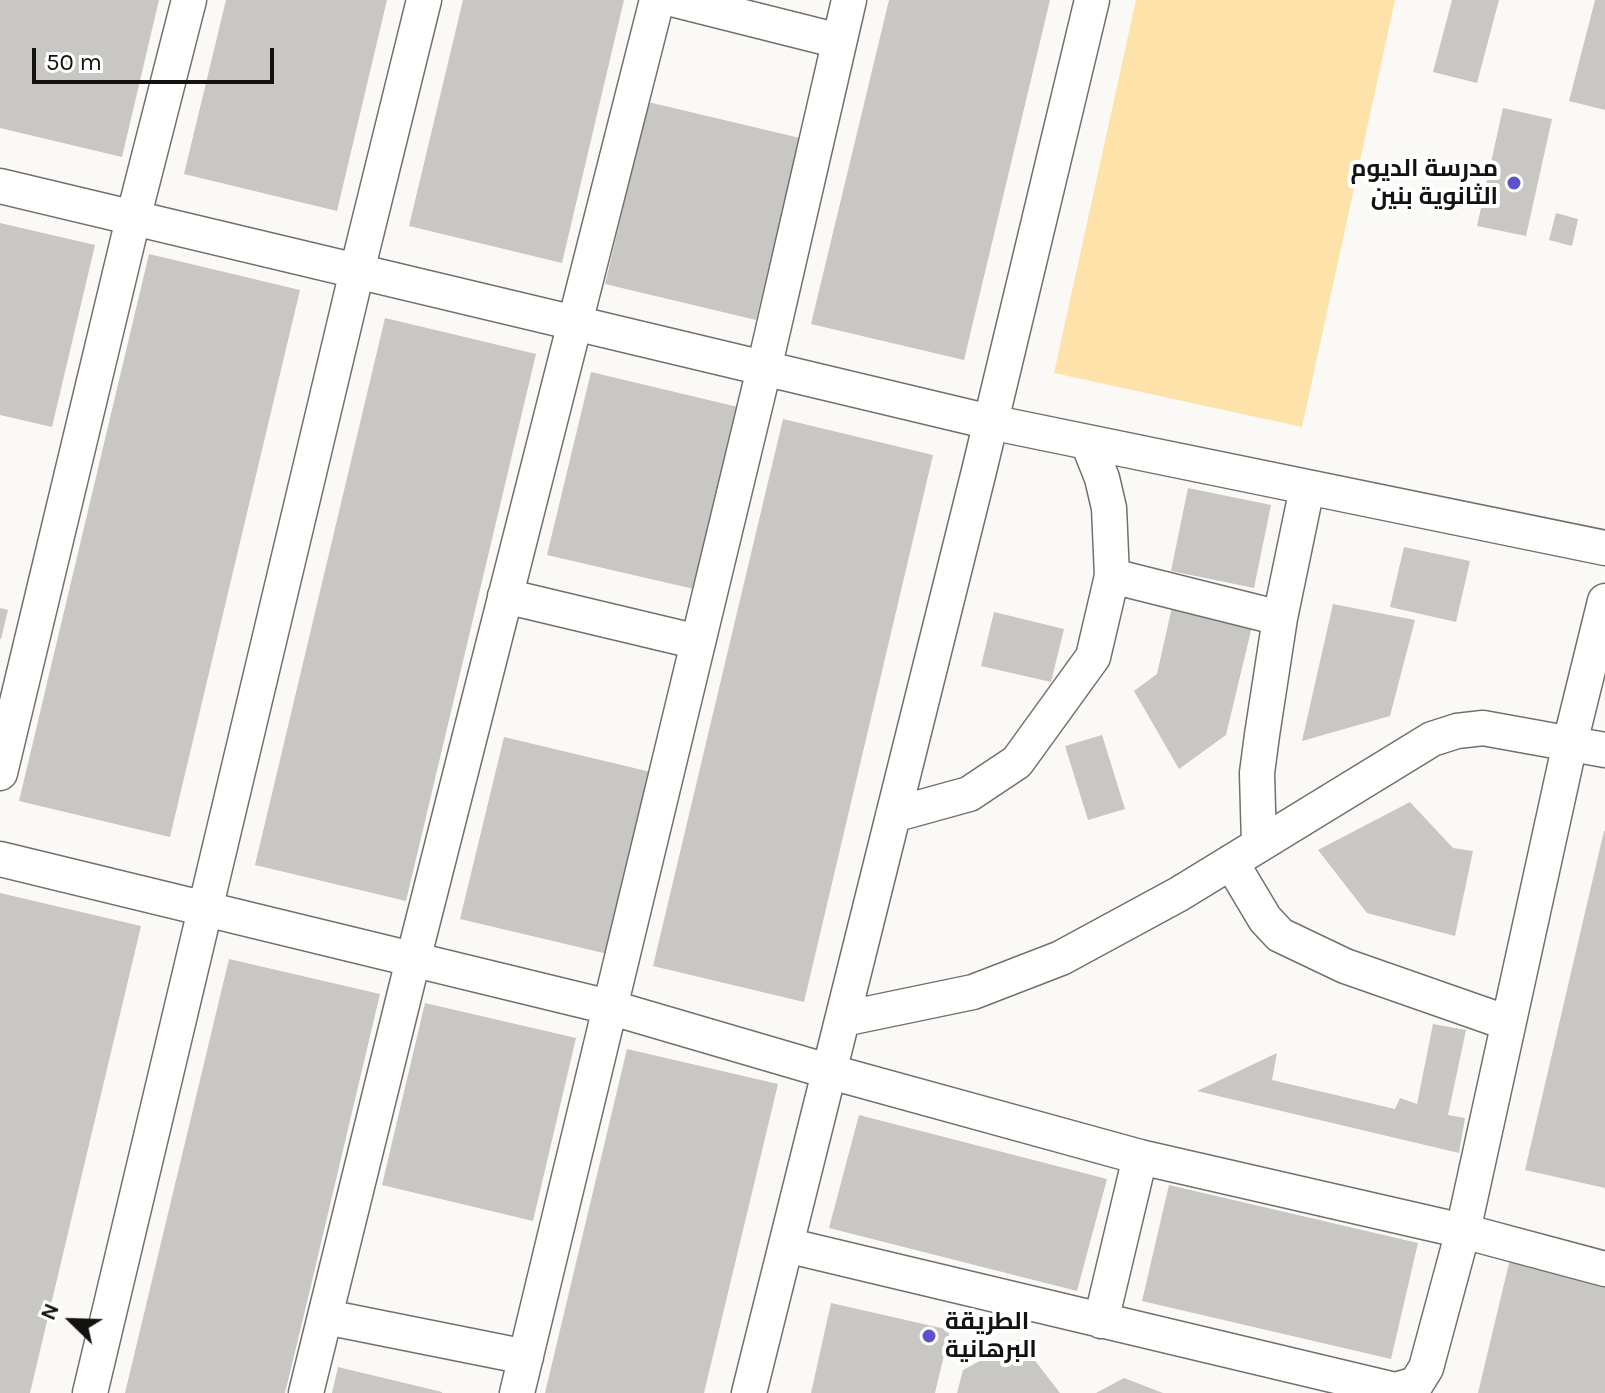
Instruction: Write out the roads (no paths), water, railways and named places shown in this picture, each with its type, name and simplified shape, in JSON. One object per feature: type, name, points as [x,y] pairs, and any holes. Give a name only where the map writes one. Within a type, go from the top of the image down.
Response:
[{"type":"street","points":[[0,773],[189,0]]},
{"type":"street","points":[[90,1393],[424,0]]},
{"type":"street","points":[[306,1393],[657,0]]},
{"type":"street","points":[[676,0],[839,41]]},
{"type":"street","points":[[517,1393],[764,369],[849,0]]},
{"type":"street","points":[[749,1393],[831,1072],[1092,0]]},
{"type":"street","points":[[0,186],[990,422],[1605,548]]},
{"type":"street","points":[[893,815],[969,794],[1017,762],[1093,657],[1112,576],[1109,508],[1102,478],[1088,443]]},
{"type":"street","points":[[1307,488],[1280,618],[1245,853],[1265,919],[1280,935],[1345,966],[1508,1023]]},
{"type":"street","points":[[1112,576],[1280,618]]},
{"type":"street","points":[[505,596],[698,642]]},
{"type":"street","points":[[786,1245],[1395,1390],[1416,1384],[1426,1368],[1463,1231],[1570,743],[1605,601]]},
{"type":"street","points":[[843,1019],[973,992],[1033,971],[1101,938],[1432,739],[1457,731],[1483,728],[1605,750]]},
{"type":"street","points":[[0,859],[609,1007],[1140,1157],[1463,1231],[1605,1269]]},
{"type":"street","points":[[1101,1321],[1140,1157]]},
{"type":"street","points":[[326,1317],[526,1357]]},
{"type":"place","name":"مدرسة الديوم الثانوية بنين","points":[[1514,183]]},
{"type":"place","name":"الطريقة البرهانية","points":[[929,1336]]}]
